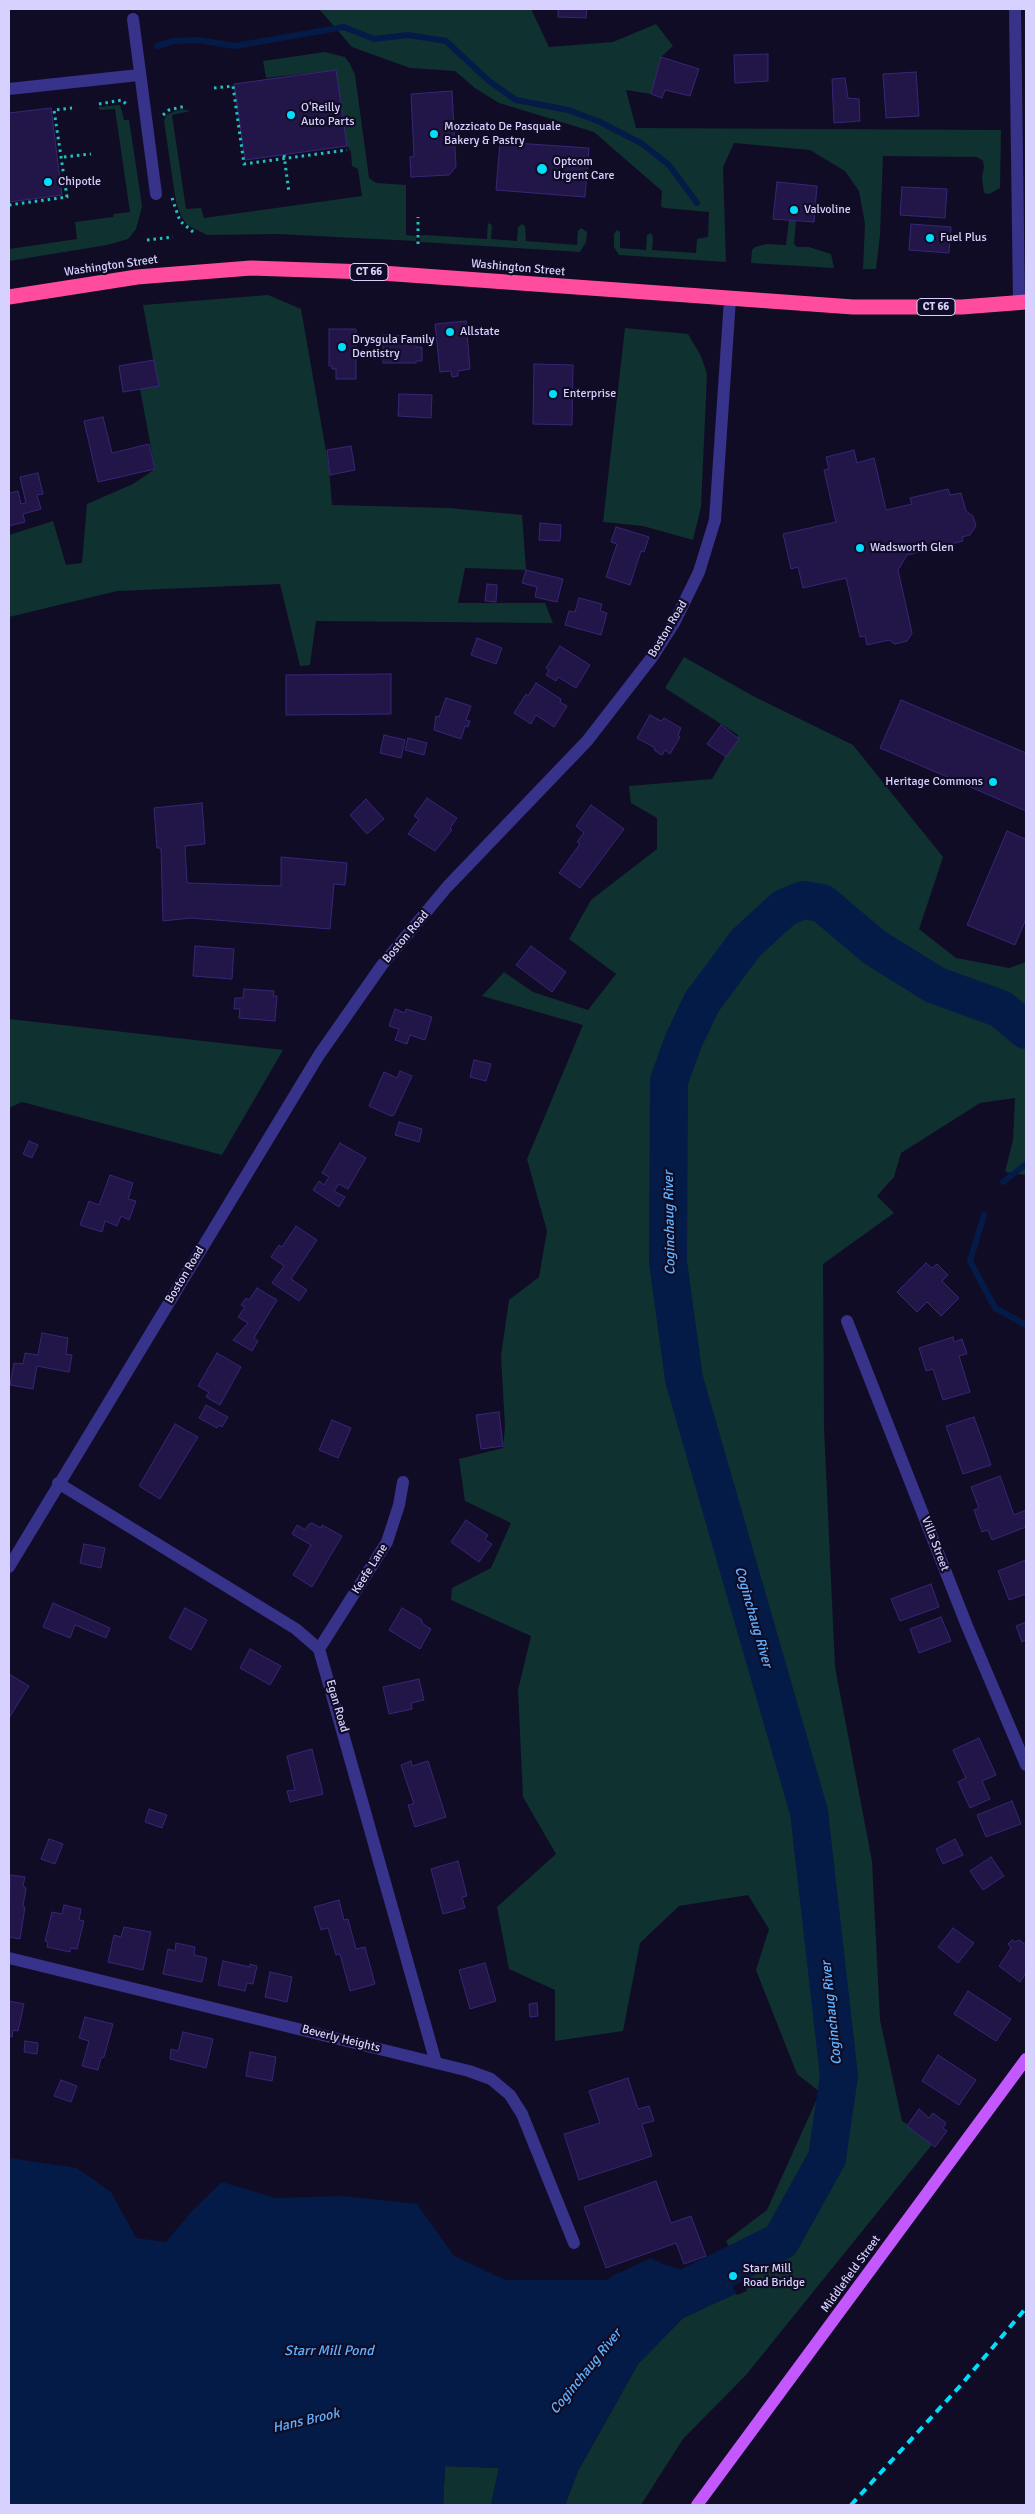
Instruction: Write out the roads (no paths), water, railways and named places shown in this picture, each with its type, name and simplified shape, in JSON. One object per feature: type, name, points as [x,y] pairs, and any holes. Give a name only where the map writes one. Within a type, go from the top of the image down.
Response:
[{"type":"highway","name":"Washington Street","points":[[9,297],[137,277],[261,268],[378,272],[730,299],[885,308],[962,307],[1023,303]]},
{"type":"main road","name":"Middlefield Street","points":[[698,2505],[1026,2059]]},
{"type":"street","points":[[1015,9],[1023,303]]},
{"type":"street","points":[[133,19],[156,194]]},
{"type":"street","points":[[9,89],[139,75]]},
{"type":"street","name":"Boston Road","points":[[9,1567],[58,1483],[319,1055],[382,965],[447,887],[587,742],[653,656],[674,623],[699,572],[715,520],[730,299]]},
{"type":"street","name":"Villa Street","points":[[847,1321],[967,1626],[1026,1765]]},
{"type":"street","name":"Keefe Lane","points":[[319,1649],[387,1542],[399,1506],[403,1482]]},
{"type":"street","points":[[58,1483],[296,1629],[319,1649]]},
{"type":"street","name":"Egan Road","points":[[319,1649],[436,2063]]},
{"type":"street","name":"Beverly Heights","points":[[9,1958],[436,2063],[490,2079],[510,2095],[522,2114],[574,2243]]},
{"type":"water","name":"Starr Mill Pond","points":[[9,2158],[77,2168],[111,2192],[136,2238],[166,2242],[193,2210],[222,2182],[276,2198],[342,2196],[417,2204],[454,2256],[505,2280],[607,2280],[651,2258],[665,2265],[687,2271],[732,2252],[750,2287],[683,2318],[638,2364],[578,2471],[565,2505],[491,2505],[499,2468],[445,2466],[443,2505],[9,2505]]},
{"type":"waterway","points":[[157,46],[174,41],[198,40],[235,46],[344,27],[374,39],[408,35],[446,41],[489,81],[516,100],[568,110],[598,121],[641,143],[669,165],[697,203]]},
{"type":"waterway","name":"Coginchaug River","points":[[692,2285],[781,2241],[827,2158],[839,2076],[809,1812],[684,1379],[668,1262],[669,1081],[683,1042],[702,1002],[746,943],[784,908],[803,900],[822,903],[874,947],[935,985],[1001,1009],[1026,1030]]},
{"type":"waterway","points":[[1020,1025],[1026,1018]]},
{"type":"waterway","points":[[1003,1182],[1026,1164]]},
{"type":"waterway","points":[[984,1215],[970,1261],[995,1308],[1026,1325]]},
{"type":"railway","points":[[851,2505],[961,2385],[1026,2308]]},
{"type":"place","name":"O'Reilly Auto Parts","points":[[291,115]]},
{"type":"place","name":"Mozzicato De Pasquale Bakery & Pastry","points":[[434,134]]},
{"type":"place","name":"Optcom Urgent Care","points":[[542,169]]},
{"type":"place","name":"Chipotle","points":[[48,182]]},
{"type":"place","name":"Valvoline","points":[[794,210]]},
{"type":"place","name":"Fuel Plus","points":[[930,238]]},
{"type":"place","name":"Allstate","points":[[450,332]]},
{"type":"place","name":"Drysgula Family Dentistry","points":[[342,347]]},
{"type":"place","name":"Enterprise","points":[[553,394]]},
{"type":"place","name":"Wadsworth Glen","points":[[860,548]]},
{"type":"place","name":"Heritage Commons","points":[[993,782]]},
{"type":"place","name":"Starr Mill Road Bridge","points":[[733,2276]]},
{"type":"water label","name":"Hans Brook","points":[[306,2421]]}]
